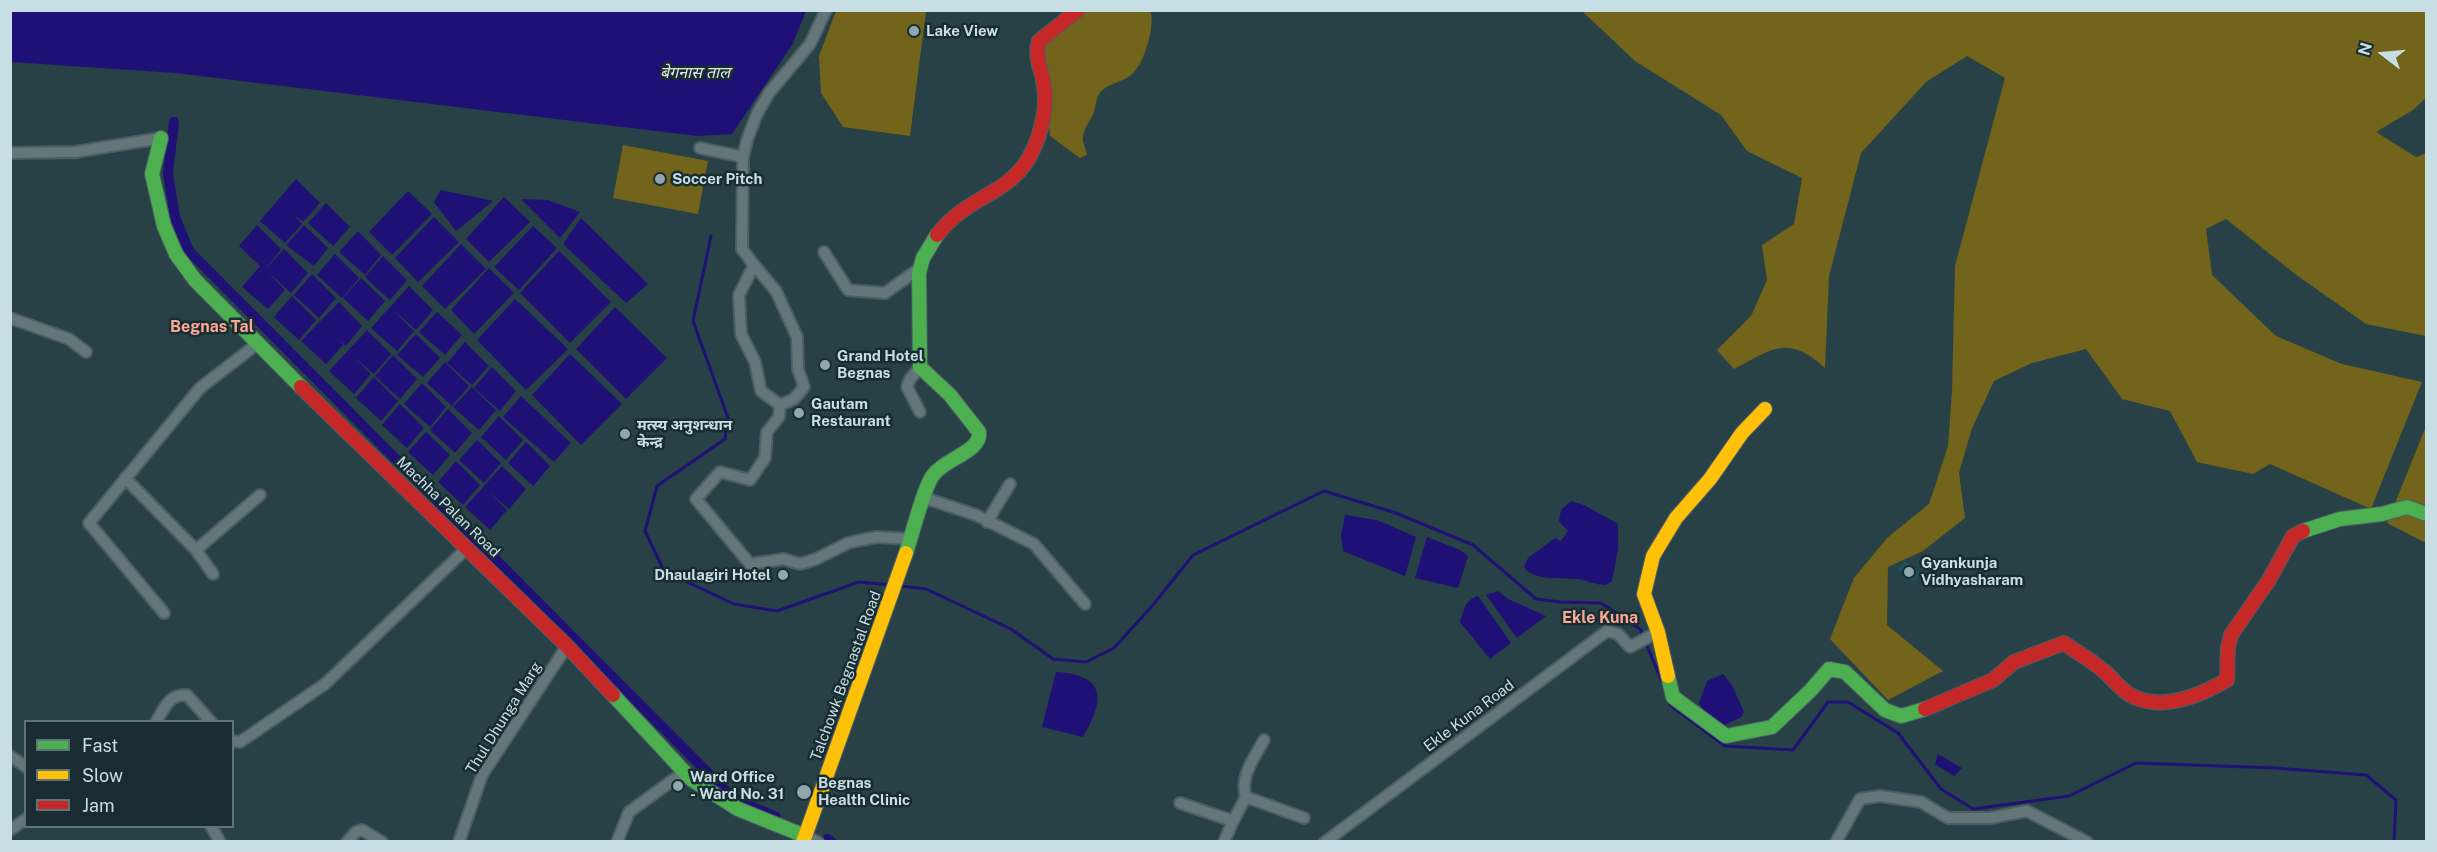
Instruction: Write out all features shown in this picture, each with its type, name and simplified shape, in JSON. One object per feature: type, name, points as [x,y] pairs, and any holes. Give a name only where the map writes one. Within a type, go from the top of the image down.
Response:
[{"type":"street","points":[[780,405],[794,399],[804,387],[798,369],[797,337],[776,291],[742,249],[743,157],[757,114],[769,93],[810,44],[826,10]]},
{"type":"street","points":[[920,412],[907,387],[910,379],[920,368],[917,332],[920,268],[933,240],[953,216],[988,196],[1024,168],[1038,138],[1044,105],[1044,84],[1038,72],[1036,56],[1039,41],[1078,10]]},
{"type":"street","points":[[10,153],[75,152],[161,138]]},
{"type":"street","name":"Machha Palan Road","points":[[161,138],[152,174],[164,226],[176,254],[195,280],[257,344],[567,646],[684,772],[738,809],[809,840]]},
{"type":"street","points":[[700,148],[743,157]]},
{"type":"street","points":[[824,252],[848,290],[885,293],[920,268]]},
{"type":"street","points":[[754,265],[739,295],[741,334],[755,362],[761,391],[780,405]]},
{"type":"street","points":[[10,318],[69,339],[86,352]]},
{"type":"street","points":[[164,613],[89,523],[200,388],[257,344]]},
{"type":"street","name":"Talchowk Begnastal Road","points":[[809,840],[932,475],[946,462],[976,446],[980,438],[979,432],[950,395],[920,368]]},
{"type":"street","points":[[780,405],[779,417],[767,432],[765,458],[750,480],[720,472],[696,499],[750,564],[783,559],[800,564],[816,560],[848,543],[861,540],[877,537],[911,539]]},
{"type":"street","points":[[1765,409],[1742,434],[1710,479],[1676,518],[1653,556],[1644,594],[1658,632],[1673,697],[1726,736],[1772,727],[1811,690],[1829,669],[1845,672],[1885,710],[1901,716],[1940,704],[1993,680],[2014,662],[2064,643],[2105,671],[2121,689],[2137,699],[2173,703],[2227,680],[2228,647],[2232,635],[2269,580],[2293,536],[2306,529],[2340,519],[2382,514],[2408,507],[2427,514]]},
{"type":"street","points":[[125,478],[196,550],[213,574]]},
{"type":"street","points":[[987,522],[1010,484]]},
{"type":"street","points":[[196,550],[260,495]]},
{"type":"street","points":[[925,498],[976,515],[1034,544],[1047,556],[1085,603]]},
{"type":"street","points":[[234,741],[240,742],[325,684],[467,548]]},
{"type":"street","name":"Ekle Kuna Road","points":[[1325,842],[1607,631],[1618,634],[1630,647],[1658,632]]},
{"type":"street","name":"Thul Dhunga Marg","points":[[459,842],[482,775],[567,646]]},
{"type":"street","points":[[157,720],[169,699],[177,695],[187,695],[209,720]]},
{"type":"street","points":[[1224,842],[1246,796],[1244,781],[1264,740]]},
{"type":"street","points":[[10,756],[24,766]]},
{"type":"street","points":[[617,842],[629,812],[684,772]]},
{"type":"street","points":[[1246,796],[1304,818]]},
{"type":"street","points":[[1836,842],[1860,799],[1880,796],[1921,802],[1948,818],[1990,818],[2027,811],[2087,842]]},
{"type":"street","points":[[1180,803],[1233,821]]},
{"type":"street","points":[[10,830],[24,820]]},
{"type":"street","points":[[212,828],[220,842]]},
{"type":"street","points":[[347,842],[356,832],[362,830],[382,842]]},
{"type":"shaded area","points":[[836,11],[926,11],[910,136],[843,127],[821,93],[819,56]]},
{"type":"shaded area","points":[[1087,11],[1150,11],[1151,26],[1148,44],[1136,70],[1127,78],[1099,94],[1084,133],[1083,141],[1087,155],[1080,158],[1050,136],[1041,62],[1044,46]]},
{"type":"shaded area","points":[[1582,11],[2426,11],[2426,98],[2413,110],[2376,132],[2416,157],[2426,153],[2426,336],[2366,324],[2295,274],[2226,219],[2206,229],[2212,275],[2276,336],[2342,364],[2422,382],[2371,509],[2270,464],[2253,474],[2197,462],[2170,411],[2122,399],[2086,349],[2032,363],[1994,381],[1972,428],[1959,473],[1965,518],[1923,551],[1888,567],[1887,625],[1943,671],[1888,700],[1830,639],[1854,578],[1887,538],[1929,504],[1948,446],[1952,391],[1955,266],[2005,78],[1967,56],[1926,82],[1861,153],[1829,276],[1825,368],[1800,351],[1780,348],[1734,369],[1717,350],[1751,316],[1767,280],[1762,245],[1794,224],[1802,178],[1747,151],[1721,115],[1635,61]]},
{"type":"shaded area","name":"Soccer Pitch","points":[[623,145],[708,161],[698,214],[613,198]]},
{"type":"shaded area","points":[[2426,426],[2426,543],[2387,523]]},
{"type":"shaded area","name":"Gyankunja Vidhyasharam","points":[[1905,561],[1921,573],[1913,582],[1898,570]]},
{"type":"water","name":"बेगनास ताल","points":[[10,11],[806,11],[792,45],[732,134],[697,136],[175,73],[11,62]]},
{"type":"water","points":[[296,179],[320,203],[303,222],[293,214],[302,224],[285,243],[260,221]]},
{"type":"water","points":[[441,190],[493,201],[456,231],[434,202]]},
{"type":"water","points":[[408,191],[432,214],[392,255],[369,232]]},
{"type":"water","points":[[504,197],[530,222],[489,262],[466,239]]},
{"type":"water","points":[[521,199],[548,200],[580,212],[560,238]]},
{"type":"water","points":[[326,203],[350,227],[333,246],[308,223]]},
{"type":"water","points":[[434,217],[459,242],[418,282],[395,258]]},
{"type":"water","points":[[581,218],[648,284],[626,303],[563,244]]},
{"type":"water","points":[[257,225],[281,249],[265,270],[284,249],[308,273],[291,293],[267,271],[285,290],[268,309],[242,287],[260,266],[239,246]]},
{"type":"water","points":[[304,225],[328,248],[314,266],[286,245]]},
{"type":"water","points":[[533,226],[557,248],[519,290],[494,267]]},
{"type":"water","points":[[358,231],[381,255],[365,275],[339,252]]},
{"type":"water","points":[[461,244],[486,269],[445,309],[422,286]]},
{"type":"water","points":[[559,251],[611,302],[570,343],[520,293]]},
{"type":"water","points":[[335,254],[359,278],[342,298],[317,275]]},
{"type":"water","points":[[383,256],[407,280],[390,300],[365,277]]},
{"type":"water","points":[[489,268],[514,293],[474,334],[451,310]]},
{"type":"water","points":[[312,274],[336,298],[319,318],[294,295]]},
{"type":"water","points":[[361,278],[385,301],[368,321],[343,298]]},
{"type":"water","points":[[409,286],[433,310],[416,330],[393,310],[414,331],[397,351],[371,328]]},
{"type":"water","points":[[292,296],[316,320],[299,340],[274,317]]},
{"type":"water","points":[[515,299],[568,349],[526,390],[477,340]]},
{"type":"water","points":[[339,302],[362,326],[346,346],[340,341],[343,345],[326,364],[301,341]]},
{"type":"water","points":[[615,307],[667,358],[626,399],[576,349]]},
{"type":"water","points":[[437,312],[462,335],[445,355],[419,332]]},
{"type":"water","points":[[367,330],[391,354],[374,374],[354,357],[371,374],[354,394],[329,371]]},
{"type":"water","points":[[416,334],[440,358],[423,377],[397,355]]},
{"type":"water","points":[[465,342],[489,366],[472,385],[447,363]]},
{"type":"water","points":[[570,354],[622,404],[581,445],[532,395]]},
{"type":"water","points":[[393,355],[417,379],[400,399],[375,376]]},
{"type":"water","points":[[445,362],[469,386],[452,406],[427,383]]},
{"type":"water","points":[[492,367],[516,391],[500,411],[474,388]]},
{"type":"water","points":[[374,377],[398,401],[381,421],[356,398]]},
{"type":"water","points":[[422,383],[446,407],[430,427],[404,404]]},
{"type":"water","points":[[472,387],[496,410],[479,430],[453,407]]},
{"type":"water","points":[[521,396],[571,443],[554,462],[503,417]]},
{"type":"water","points":[[400,404],[424,428],[407,448],[382,425]]},
{"type":"water","points":[[448,409],[472,433],[455,453],[430,430]]},
{"type":"water","points":[[499,416],[523,440],[506,460],[481,437]]},
{"type":"water","points":[[426,432],[450,455],[433,475],[408,452]]},
{"type":"water","points":[[477,440],[501,463],[484,483],[459,460]]},
{"type":"water","points":[[526,442],[550,466],[533,486],[508,463]]},
{"type":"water","points":[[456,461],[480,485],[463,505],[438,482]]},
{"type":"water","points":[[502,466],[526,489],[509,509],[489,492],[507,510],[490,530],[465,507]]},
{"type":"water","points":[[1571,501],[1584,505],[1618,524],[1618,549],[1612,581],[1606,585],[1576,579],[1543,577],[1529,572],[1524,567],[1528,558],[1555,538],[1561,541],[1568,531],[1559,521],[1561,510]]},
{"type":"water","points":[[1345,515],[1377,520],[1416,537],[1405,576],[1343,551],[1341,535]]},
{"type":"water","points":[[1427,537],[1460,550],[1468,556],[1458,588],[1415,578]]},
{"type":"water","points":[[1498,591],[1508,599],[1546,616],[1517,638],[1486,595]]},
{"type":"water","points":[[1478,596],[1511,643],[1490,659],[1460,622],[1468,603]]},
{"type":"water","points":[[1056,672],[1084,678],[1092,684],[1096,691],[1095,711],[1083,737],[1042,727]]},
{"type":"water","points":[[1723,674],[1732,685],[1744,712],[1741,717],[1721,727],[1707,717],[1699,703],[1707,681]]},
{"type":"water","points":[[1938,754],[1962,768],[1954,776],[1935,764]]},
{"type":"waterway","points":[[174,122],[168,173],[175,217],[189,251],[733,798],[776,817]]},
{"type":"waterway","points":[[711,236],[693,321],[728,418],[725,439],[657,486],[645,531],[664,571],[734,604],[777,611],[859,582],[891,585]]},
{"type":"waterway","points":[[901,586],[926,589],[1011,629],[1053,659],[1086,662],[1114,648],[1153,605],[1193,555],[1324,491],[1396,513],[1473,545],[1536,599],[1601,603],[1640,629],[1662,682]]},
{"type":"waterway","points":[[1668,700],[1670,705],[1725,746],[1793,750],[1828,702],[1848,702],[1898,733],[1941,789],[1973,809],[2069,796],[2136,763],[2275,768],[2366,775],[2396,800],[2394,842]]},
{"type":"waterway","points":[[827,839],[832,842]]},
{"type":"traffic: fast","points":[[161,138],[152,174],[164,226],[176,254],[195,280],[301,387]]},
{"type":"traffic: fast","points":[[906,553],[930,479],[939,469],[969,450],[978,439],[979,432],[950,395],[920,367],[919,273],[923,258],[937,235]]},
{"type":"traffic: fast","points":[[2303,531],[2340,519],[2382,514],[2407,507],[2426,514]]},
{"type":"traffic: fast","points":[[1668,676],[1673,697],[1726,736],[1772,727],[1811,690],[1829,669],[1845,672],[1885,710],[1901,716],[1925,709]]},
{"type":"traffic: fast","points":[[613,695],[691,779],[738,809],[805,836]]},
{"type":"traffic: slow","points":[[1668,676],[1658,632],[1644,594],[1653,556],[1676,518],[1710,479],[1742,433],[1765,409]]},
{"type":"traffic: slow","points":[[803,842],[906,553]]},
{"type":"traffic: jam","points":[[937,235],[952,219],[1013,178],[1025,164],[1035,145],[1044,111],[1045,90],[1037,53],[1039,41],[1078,10]]},
{"type":"traffic: jam","points":[[301,387],[567,646],[613,695]]},
{"type":"traffic: jam","points":[[1925,709],[1993,680],[2014,662],[2064,643],[2096,665],[2134,697],[2146,701],[2170,702],[2206,691],[2227,680],[2228,647],[2231,635],[2269,580],[2293,536],[2303,531]]},
{"type":"place","name":"Lake View","points":[[914,31]]},
{"type":"place","name":"Soccer Pitch","points":[[660,179]]},
{"type":"place","name":"Grand Hotel Begnas","points":[[825,365]]},
{"type":"place","name":"Gautam Restaurant","points":[[799,413]]},
{"type":"place","name":"मत्स्य अनुशन्धान केन्द्र","points":[[625,434]]},
{"type":"place","name":"Gyankunja Vidhyasharam","points":[[1909,572]]},
{"type":"place","name":"Dhaulagiri Hotel","points":[[783,575]]},
{"type":"place","name":"Ward Office - Ward No. 31","points":[[678,786]]},
{"type":"place","name":"Begnas Health Clinic","points":[[804,792]]},
{"type":"district","name":"Begnas Tal","points":[[212,327]]},
{"type":"district","name":"Ekle Kuna","points":[[1600,618]]}]
